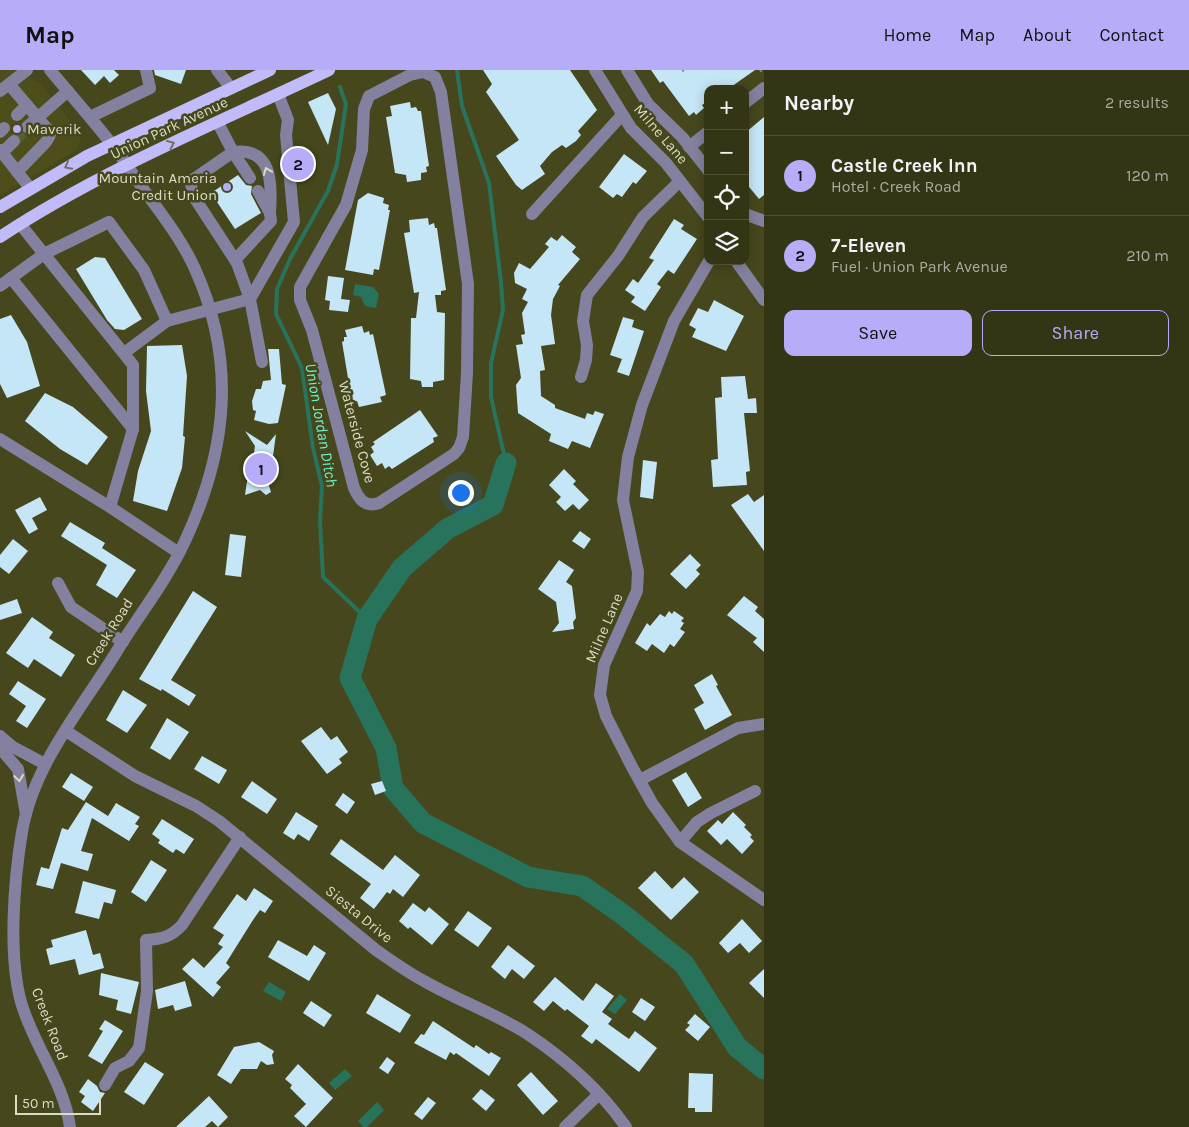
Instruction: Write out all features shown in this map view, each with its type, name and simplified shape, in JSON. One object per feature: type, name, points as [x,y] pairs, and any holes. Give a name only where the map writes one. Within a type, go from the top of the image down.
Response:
[{"type":"main road","name":"Union Park Avenue","points":[[0,207],[30,188],[112,144],[270,70]]},
{"type":"main road","name":"Union Park Avenue","points":[[0,237],[127,165],[329,70]]},
{"type":"street","points":[[17,172],[46,142],[50,134],[27,106],[4,88],[27,70]]},
{"type":"street","name":"Creek Road","points":[[50,70],[112,144],[182,244],[195,270],[210,310],[218,345],[223,402],[218,448],[206,490],[179,552],[45,764],[26,814],[22,832],[14,942],[16,976],[21,1002],[34,1037],[67,1107],[70,1127]]},
{"type":"street","points":[[90,117],[150,88],[146,70]]},
{"type":"street","points":[[218,70],[231,88]]},
{"type":"street","name":"Milne Lane","points":[[595,70],[631,128],[655,150],[704,212]]},
{"type":"street","points":[[627,70],[648,104],[704,165]]},
{"type":"street","name":"Waterside Cove","points":[[409,72],[430,73],[438,82],[467,266],[467,373],[463,437],[460,448],[454,454],[379,503],[370,505],[361,500],[354,488],[332,400],[312,330],[299,294],[304,279],[346,205],[362,150],[366,102],[375,91],[409,72]]},
{"type":"street","points":[[749,100],[764,88]]},
{"type":"street","points":[[27,128],[68,91]]},
{"type":"street","points":[[124,353],[167,322],[250,299],[294,222],[286,136],[288,120],[278,94]]},
{"type":"street","points":[[17,115],[27,106]]},
{"type":"street","points":[[532,214],[622,115]]},
{"type":"street","points":[[218,123],[233,152],[250,178]]},
{"type":"street","points":[[689,147],[704,135]]},
{"type":"street","points":[[14,141],[1,151],[30,188]]},
{"type":"street","points":[[235,260],[271,221],[271,184],[264,164],[259,158],[245,150],[233,152],[191,181],[192,194],[235,260],[250,299],[262,362]]},
{"type":"street","points":[[580,377],[586,360],[586,345],[582,321],[587,295],[618,256],[643,217],[680,181]]},
{"type":"street","points":[[258,191],[271,215]]},
{"type":"street","points":[[749,215],[764,221]]},
{"type":"street","points":[[0,286],[44,254],[109,222],[144,270],[167,322]]},
{"type":"street","points":[[20,224],[133,365],[134,429],[110,507]]},
{"type":"street","name":"Milne Lane","points":[[707,265],[674,321],[642,405],[628,457],[623,500],[638,572],[637,591],[604,665],[600,695],[606,716],[640,780],[662,818],[680,842],[764,900]]},
{"type":"street","points":[[739,265],[764,300]]},
{"type":"street","points":[[11,278],[134,429]]},
{"type":"street","points":[[0,438],[179,552]]},
{"type":"street","points":[[58,583],[71,606],[122,642]]},
{"type":"street","points":[[640,780],[738,728],[764,724]]},
{"type":"street","name":"Siesta Drive","points":[[66,731],[135,776],[196,806],[240,837],[376,950],[424,981],[525,1033],[548,1048],[599,1094],[626,1127]]},
{"type":"street","points":[[0,736],[14,747],[45,764]]},
{"type":"street","points":[[0,748],[18,769],[26,814]]},
{"type":"street","points":[[680,842],[697,822],[755,791]]},
{"type":"street","points":[[104,1084],[115,1068],[129,1061],[139,1048],[147,991],[146,940],[162,939],[174,934],[182,925],[240,837]]},
{"type":"street","points":[[565,1127],[599,1094]]},
{"type":"path","points":[[760,70],[764,75]]},
{"type":"shaded area","points":[[0,70],[25,70],[32,79],[41,84],[78,131],[81,140],[76,150],[0,195]]},
{"type":"shaded area","points":[[355,284],[373,287],[379,294],[376,308],[365,306],[361,297],[353,295]]},
{"type":"shaded area","points":[[269,982],[286,992],[281,1001],[263,991]]},
{"type":"shaded area","points":[[620,994],[627,1000],[615,1014],[607,1009]]},
{"type":"shaded area","points":[[345,1069],[352,1076],[335,1090],[329,1083]]},
{"type":"shaded area","points":[[377,1102],[384,1110],[367,1127],[363,1127],[358,1121]]},
{"type":"building","points":[[81,70],[114,70],[119,75],[110,83],[104,76],[95,85]]},
{"type":"building","points":[[154,70],[186,70],[181,84],[155,75]]},
{"type":"building","points":[[483,70],[570,70],[597,110],[578,131],[581,135],[576,141],[566,148],[562,145],[552,152],[540,166],[545,174],[522,190],[516,185],[496,156],[519,140],[486,92],[492,84]]},
{"type":"building","points":[[651,70],[755,70],[734,85],[704,85],[704,104],[702,105],[704,108],[696,115],[694,112],[689,116],[663,81],[660,83]]},
{"type":"building","points":[[328,93],[336,109],[328,145],[308,102]]},
{"type":"building","points":[[410,102],[411,108],[416,107],[418,111],[421,111],[429,166],[426,167],[427,172],[421,173],[421,180],[407,182],[406,175],[395,173],[386,117],[392,116],[390,106]]},
{"type":"building","points":[[764,117],[764,195],[759,199],[749,187],[749,130]]},
{"type":"building","points":[[624,154],[647,171],[636,184],[633,182],[622,197],[617,194],[613,198],[599,187]]},
{"type":"building","points":[[238,175],[246,185],[252,186],[251,194],[261,213],[235,229],[211,193]]},
{"type":"building","points":[[368,193],[384,198],[383,203],[389,205],[388,210],[390,210],[379,270],[374,269],[373,275],[345,270],[358,200]]},
{"type":"building","points":[[428,218],[429,225],[434,223],[435,228],[437,228],[446,290],[441,291],[441,295],[435,295],[437,312],[445,313],[444,380],[433,382],[433,387],[422,387],[421,381],[410,379],[411,318],[416,318],[419,292],[414,293],[404,233],[410,232],[409,220]]},
{"type":"building","points":[[674,219],[684,225],[681,229],[697,239],[674,274],[668,270],[657,284],[661,287],[645,311],[631,302],[635,297],[625,290],[633,279],[638,283],[654,260],[649,258]]},
{"type":"building","points":[[562,235],[576,247],[572,252],[580,259],[558,285],[560,286],[553,299],[551,315],[555,344],[541,346],[545,370],[540,371],[541,396],[555,405],[555,408],[585,419],[587,413],[593,415],[595,411],[604,414],[590,448],[572,441],[568,449],[549,441],[551,434],[518,413],[516,385],[521,378],[516,345],[523,344],[521,335],[525,334],[522,313],[528,302],[522,299],[527,289],[515,283],[514,273],[519,263],[530,269],[549,247],[545,244],[551,237],[557,241]]},
{"type":"building","points":[[95,257],[105,258],[142,319],[124,330],[115,329],[107,320],[76,269]]},
{"type":"building","points":[[328,276],[344,278],[341,299],[350,300],[348,312],[329,310],[330,301],[325,300]]},
{"type":"building","points":[[714,300],[744,316],[726,351],[692,337],[696,329],[689,325],[698,308],[708,312]]},
{"type":"building","points":[[11,315],[27,342],[40,386],[7,398],[0,384],[0,319]]},
{"type":"building","points":[[623,317],[634,320],[632,327],[644,331],[629,376],[617,372],[622,359],[610,355]]},
{"type":"building","points":[[362,326],[364,333],[369,331],[370,335],[373,334],[386,395],[380,397],[382,402],[359,407],[357,401],[352,402],[342,342],[344,337],[347,337],[345,330]]},
{"type":"building","points":[[182,345],[187,376],[183,436],[185,437],[182,468],[167,511],[133,501],[138,471],[151,431],[146,391],[147,346]]},
{"type":"building","points":[[268,349],[279,349],[282,384],[286,385],[278,423],[269,424],[254,420],[256,411],[253,410],[252,401],[256,389],[261,389],[263,381],[271,380]]},
{"type":"building","points":[[745,376],[748,399],[756,398],[757,413],[744,413],[750,471],[746,472],[747,485],[713,487],[711,460],[718,459],[715,398],[722,397],[721,377]]},
{"type":"building","points":[[45,393],[73,407],[108,437],[87,465],[60,449],[25,421]]},
{"type":"building","points":[[420,410],[438,436],[433,438],[434,442],[392,469],[389,466],[385,469],[382,463],[377,466],[370,455],[374,452],[371,447],[375,444],[373,442]]},
{"type":"building","points":[[245,431],[267,445],[276,434],[269,486],[271,492],[266,495],[260,490],[245,495],[250,461],[253,459],[255,446]]},
{"type":"building","points":[[643,460],[657,462],[653,499],[640,497]]},
{"type":"building","points":[[564,469],[576,481],[573,484],[589,500],[579,510],[573,504],[565,511],[556,502],[561,497],[549,485]]},
{"type":"building","points":[[748,494],[754,502],[764,495],[764,551],[731,505]]},
{"type":"building","points":[[40,497],[47,510],[32,518],[38,529],[29,534],[15,510]]},
{"type":"building","points":[[70,522],[105,543],[102,548],[136,570],[117,598],[96,585],[107,565],[61,536]]},
{"type":"building","points":[[580,531],[591,539],[584,549],[572,541]]},
{"type":"building","points":[[230,534],[246,536],[241,577],[225,575]]},
{"type":"building","points":[[13,539],[28,551],[9,574],[0,567],[0,555]]},
{"type":"building","points":[[690,554],[701,565],[696,570],[700,574],[686,589],[670,574]]},
{"type":"building","points":[[559,560],[574,570],[566,582],[572,586],[576,618],[573,622],[574,629],[552,632],[559,623],[556,602],[538,589]]},
{"type":"building","points":[[193,591],[217,607],[171,680],[196,695],[189,706],[162,689],[161,691],[139,679]]},
{"type":"building","points":[[744,596],[758,607],[755,611],[764,619],[764,652],[753,642],[757,638],[727,615]]},
{"type":"building","points":[[17,599],[22,613],[0,620],[0,605]]},
{"type":"building","points":[[669,611],[672,614],[674,611],[684,618],[681,621],[684,623],[680,629],[685,632],[674,647],[670,644],[664,653],[652,644],[647,651],[635,643],[647,623],[650,626],[660,614],[665,617]]},
{"type":"building","points":[[32,617],[53,632],[49,638],[75,655],[61,677],[34,659],[28,668],[6,653]]},
{"type":"building","points":[[712,674],[718,685],[716,686],[732,715],[705,730],[694,709],[704,703],[694,685]]},
{"type":"building","points":[[18,681],[46,699],[27,728],[16,721],[26,706],[9,694]]},
{"type":"building","points":[[123,690],[147,705],[127,733],[106,720]]},
{"type":"building","points":[[167,718],[189,732],[170,760],[150,748]]},
{"type":"building","points":[[321,727],[331,740],[337,736],[348,752],[339,759],[342,763],[327,774],[301,741]]},
{"type":"building","points":[[202,756],[227,770],[219,784],[194,769]]},
{"type":"building","points":[[686,772],[702,798],[688,807],[672,780]]},
{"type":"building","points":[[71,773],[93,787],[84,801],[62,787]]},
{"type":"building","points":[[252,781],[277,799],[267,814],[241,797]]},
{"type":"building","points":[[382,781],[386,791],[375,795],[371,784]]},
{"type":"building","points":[[343,793],[355,802],[347,814],[335,805]]},
{"type":"building","points":[[86,802],[108,816],[116,803],[140,817],[135,824],[139,826],[129,841],[92,818],[81,851],[93,854],[88,871],[61,863],[53,889],[36,885],[41,867],[49,869],[62,828],[68,830]]},
{"type":"building","points":[[296,812],[318,826],[309,841],[298,834],[294,840],[283,833]]},
{"type":"building","points":[[733,812],[746,825],[744,827],[752,835],[750,837],[754,841],[742,854],[727,839],[721,845],[707,831],[718,820],[722,824]]},
{"type":"building","points":[[162,819],[194,839],[184,854],[176,849],[173,853],[158,843],[160,840],[152,834]]},
{"type":"building","points":[[341,839],[383,870],[395,855],[420,875],[403,897],[393,889],[390,894],[387,892],[374,909],[360,898],[371,884],[330,854]]},
{"type":"building","points":[[151,860],[167,870],[146,902],[131,892]]},
{"type":"building","points":[[655,871],[672,889],[684,877],[699,892],[671,920],[638,888]]},
{"type":"building","points":[[83,881],[116,890],[112,904],[104,902],[99,919],[75,913]]},
{"type":"building","points":[[254,888],[273,901],[265,913],[260,910],[226,963],[230,967],[216,983],[221,987],[213,997],[182,969],[193,958],[204,968],[223,947],[218,944],[224,935],[213,928],[237,894],[246,901]]},
{"type":"building","points":[[413,903],[425,912],[429,907],[449,924],[432,945],[410,927],[408,929],[399,921]]},
{"type":"building","points":[[468,911],[492,928],[478,947],[454,930]]},
{"type":"building","points":[[742,919],[762,941],[749,953],[740,943],[728,953],[719,943]]},
{"type":"building","points":[[86,930],[93,955],[100,953],[104,968],[79,975],[75,959],[50,965],[46,949],[53,947],[51,940]]},
{"type":"building","points":[[278,940],[307,956],[314,945],[326,953],[309,981],[268,957]]},
{"type":"building","points":[[508,945],[535,966],[524,979],[512,969],[505,979],[491,967]]},
{"type":"building","points":[[764,969],[764,998],[749,983]]},
{"type":"building","points":[[101,973],[139,982],[131,1014],[116,1010],[118,1000],[99,995]]},
{"type":"building","points":[[555,977],[583,1001],[596,983],[614,996],[602,1012],[612,1019],[608,1024],[629,1039],[635,1031],[657,1048],[639,1072],[596,1039],[592,1044],[581,1036],[589,1026],[567,1009],[565,1011],[553,1001],[544,1011],[533,1002]]},
{"type":"building","points":[[185,981],[192,1006],[175,1011],[173,1005],[158,1009],[155,990]]},
{"type":"building","points":[[377,994],[411,1015],[400,1033],[366,1013]]},
{"type":"building","points":[[641,998],[655,1007],[645,1021],[632,1012]]},
{"type":"building","points":[[311,1001],[332,1015],[324,1027],[303,1013]]},
{"type":"building","points":[[695,1014],[710,1027],[698,1041],[685,1030],[690,1025],[687,1023]]},
{"type":"building","points":[[105,1020],[123,1031],[102,1064],[88,1056],[103,1031],[99,1029]]},
{"type":"building","points":[[433,1021],[474,1048],[476,1045],[489,1054],[491,1052],[501,1058],[489,1076],[456,1053],[454,1055],[450,1052],[446,1060],[414,1043],[421,1034],[424,1035]]},
{"type":"building","points":[[259,1042],[274,1051],[272,1055],[274,1064],[267,1065],[261,1061],[257,1069],[241,1069],[231,1084],[217,1075],[234,1047]]},
{"type":"building","points":[[387,1057],[395,1063],[388,1074],[379,1068]]},
{"type":"building","points":[[145,1062],[164,1074],[144,1105],[124,1092]]},
{"type":"building","points":[[298,1064],[333,1098],[306,1127],[294,1116],[306,1104],[290,1088],[292,1085],[285,1079]]},
{"type":"building","points":[[531,1072],[558,1101],[543,1115],[517,1085]]},
{"type":"building","points":[[689,1073],[713,1074],[712,1112],[695,1112],[695,1108],[688,1108]]},
{"type":"building","points":[[88,1079],[97,1086],[100,1092],[105,1093],[93,1111],[81,1102],[85,1096],[79,1092]]},
{"type":"building","points":[[481,1089],[495,1100],[486,1111],[472,1099]]},
{"type":"building","points":[[209,1096],[228,1117],[218,1127],[212,1121],[205,1127],[176,1127]]},
{"type":"building","points":[[428,1097],[436,1103],[422,1120],[414,1114]]},
{"type":"waterway","points":[[457,70],[462,106],[489,183],[503,310],[491,363],[491,397],[506,463]]},
{"type":"waterway","name":"Union Jordan Ditch","points":[[340,87],[346,104],[337,164],[328,191],[290,259],[277,289],[276,314],[302,368],[313,448],[322,486],[320,521],[323,577],[367,619]]},
{"type":"waterway","points":[[506,463],[493,505],[447,529],[402,568],[367,619],[350,678],[386,748],[393,788],[423,823],[528,877],[582,886],[621,913],[684,964],[737,1047],[764,1069]]},
{"type":"tunnel","points":[[14,141],[27,127]]},
{"type":"place","name":"Maverik","points":[[17,129]]},
{"type":"place","name":"7-Eleven","points":[[298,164]]},
{"type":"place","name":"Mountain Ameria Credit Union","points":[[227,187]]},
{"type":"place","name":"Castle Creek Inn","points":[[261,469]]}]
